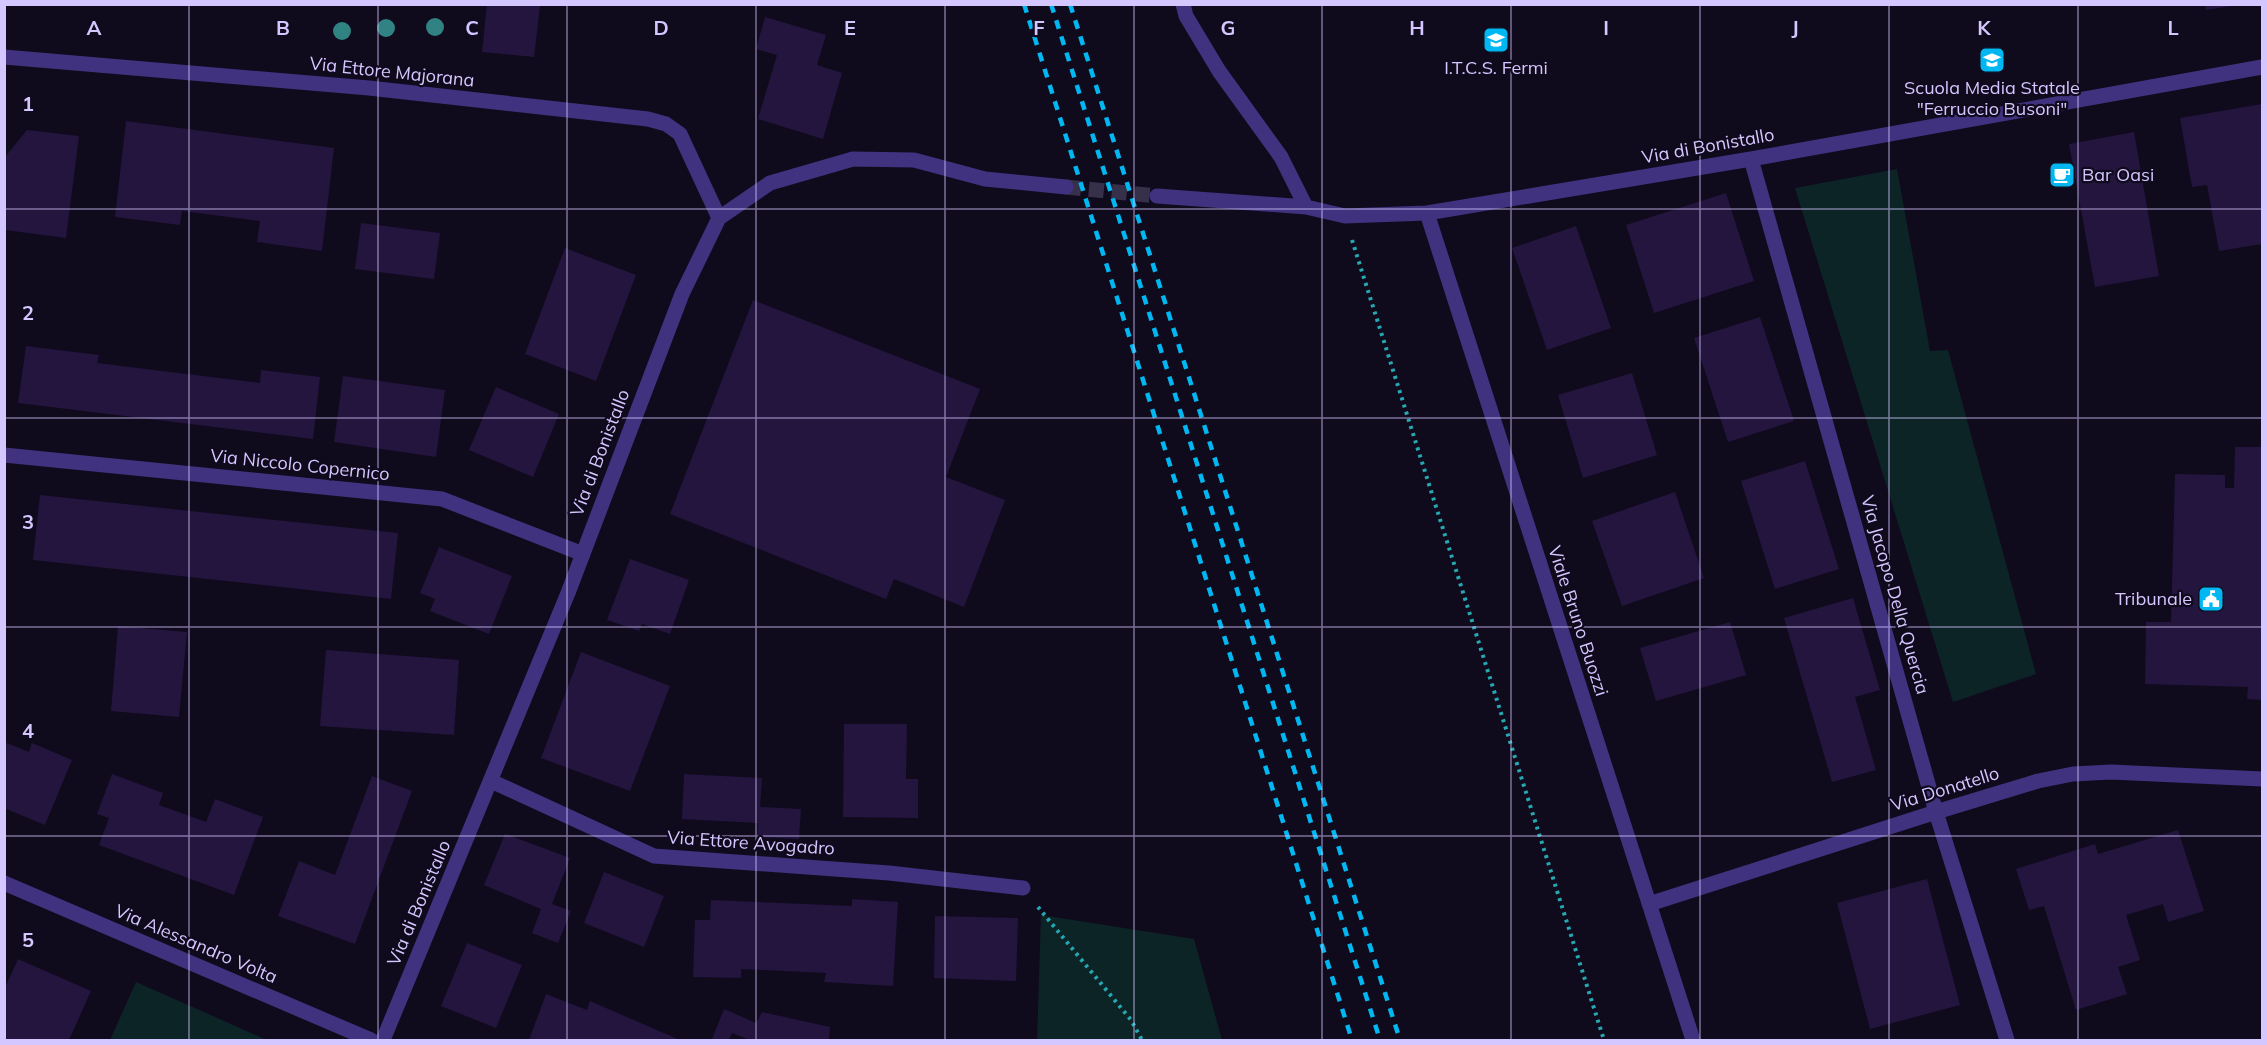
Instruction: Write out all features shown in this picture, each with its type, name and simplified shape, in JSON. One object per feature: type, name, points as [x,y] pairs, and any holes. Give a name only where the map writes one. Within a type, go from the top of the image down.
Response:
[{"type":"street","points":[[1183,4],[1186,16],[1219,71],[1281,157],[1305,207]]},
{"type":"street","name":"Via Ettore Majorana","points":[[4,57],[369,88],[648,119],[666,124],[680,134],[719,218]]},
{"type":"street","name":"Via di Bonistallo","points":[[1157,196],[1305,207],[1345,216],[1427,213],[1751,159],[2262,67]]},
{"type":"street","name":"Via di Bonistallo","points":[[383,1041],[583,554],[682,294],[719,218],[770,183],[853,159],[914,160],[985,178],[1066,188]]},
{"type":"street","name":"Via Jacopo Della Quercia","points":[[1751,159],[1936,812],[2007,1041]]},
{"type":"street","name":"Viale Bruno Buozzi","points":[[1427,213],[1693,1041]]},
{"type":"street","name":"Via Niccolo Copernico","points":[[4,455],[442,500],[583,554]]},
{"type":"street","name":"Via Donatello","points":[[1649,904],[2038,781],[2073,774],[2111,772],[2262,779]]},
{"type":"street","name":"Via Ettore Avogadro","points":[[491,781],[654,856],[889,873],[1023,888]]},
{"type":"street","name":"Via Alessandro Volta","points":[[4,883],[371,1041]]},
{"type":"path","points":[[1345,216],[1604,1041]]},
{"type":"path","points":[[1023,888],[1131,1020],[1142,1041]]},
{"type":"green space","points":[[1897,169],[1930,351],[1948,350],[2036,674],[1953,702],[1795,188]]},
{"type":"green space","points":[[1041,915],[1194,939],[1222,1040],[1037,1040]]},
{"type":"green space","points":[[136,982],[267,1040],[110,1040]]},
{"type":"building","points":[[487,4],[540,6],[534,57],[482,52]]},
{"type":"building","points":[[2205,4],[2232,4],[2232,6],[2206,10]]},
{"type":"building","points":[[765,17],[826,35],[817,65],[842,73],[823,139],[758,119],[777,55],[756,49]]},
{"type":"building","points":[[2262,104],[2262,244],[2219,251],[2207,185],[2192,187],[2180,118]]},
{"type":"building","points":[[126,121],[334,148],[322,251],[257,242],[260,221],[182,211],[180,225],[115,217]]},
{"type":"building","points":[[27,130],[79,136],[66,238],[5,230],[5,157]]},
{"type":"building","points":[[2134,132],[2159,276],[2095,287],[2069,144]]},
{"type":"building","points":[[1726,193],[1754,281],[1654,313],[1626,225]]},
{"type":"building","points":[[361,223],[440,233],[434,279],[355,269]]},
{"type":"building","points":[[1576,226],[1611,328],[1547,350],[1512,248]]},
{"type":"building","points":[[565,248],[636,275],[596,381],[525,354]]},
{"type":"building","points":[[753,300],[980,389],[946,477],[1005,500],[964,607],[894,579],[886,599],[670,514]]},
{"type":"building","points":[[1760,317],[1794,421],[1728,442],[1694,338]]},
{"type":"building","points":[[26,346],[99,355],[97,363],[260,383],[261,370],[320,377],[313,439],[18,403]]},
{"type":"building","points":[[1632,373],[1657,455],[1583,478],[1558,395]]},
{"type":"building","points":[[343,376],[445,390],[436,457],[334,442]]},
{"type":"building","points":[[496,387],[559,414],[533,477],[469,450]]},
{"type":"building","points":[[2235,447],[2262,447],[2262,700],[2247,699],[2248,687],[2145,684],[2146,622],[2171,622],[2175,474],[2225,475],[2225,488],[2234,488]]},
{"type":"building","points":[[1805,461],[1839,569],[1775,589],[1741,481]]},
{"type":"building","points":[[1675,492],[1704,578],[1622,606],[1592,521]]},
{"type":"building","points":[[40,495],[398,533],[391,599],[33,560]]},
{"type":"building","points":[[439,547],[512,576],[489,634],[430,611],[435,599],[420,593]]},
{"type":"building","points":[[630,559],[689,580],[670,634],[642,624],[639,631],[607,620]]},
{"type":"building","points":[[1853,598],[1880,690],[1855,697],[1876,770],[1832,782],[1784,618]]},
{"type":"building","points":[[1730,622],[1746,675],[1656,701],[1640,648]]},
{"type":"building","points":[[118,626],[187,632],[179,717],[111,711]]},
{"type":"building","points":[[326,650],[459,660],[454,735],[320,726]]},
{"type":"building","points":[[581,652],[670,686],[630,791],[541,758]]},
{"type":"building","points":[[844,724],[907,724],[906,779],[918,779],[918,818],[843,817]]},
{"type":"building","points":[[7,743],[29,752],[32,743],[72,760],[45,825],[4,808],[4,748]]},
{"type":"building","points":[[112,774],[163,793],[159,805],[206,822],[215,799],[263,817],[234,895],[99,845],[109,818],[97,814]]},
{"type":"building","points":[[684,774],[762,778],[760,807],[801,809],[799,839],[757,837],[758,823],[682,819]]},
{"type":"building","points":[[372,776],[412,791],[355,944],[278,916],[299,861],[335,875]]},
{"type":"building","points":[[2178,830],[2204,911],[2168,922],[2163,904],[2126,915],[2140,960],[2118,967],[2127,994],[2076,1010],[2044,906],[2029,910],[2016,869],[2095,844],[2098,854]]},
{"type":"building","points":[[505,834],[570,858],[552,904],[571,911],[558,943],[532,933],[541,909],[484,885]]},
{"type":"building","points":[[604,872],[664,896],[644,947],[584,923]]},
{"type":"building","points":[[1927,879],[1960,1005],[1870,1029],[1837,903]]},
{"type":"building","points":[[852,899],[898,902],[893,986],[824,982],[826,973],[741,969],[741,978],[693,977],[695,920],[710,920],[711,900],[852,906]]},
{"type":"building","points":[[935,916],[1018,918],[1016,981],[934,978]]},
{"type":"building","points":[[467,943],[522,965],[496,1028],[441,1006]]},
{"type":"building","points":[[18,959],[91,991],[69,1040],[4,1040],[4,990]]},
{"type":"building","points":[[546,994],[587,1010],[590,1001],[680,1040],[529,1040]]},
{"type":"building","points":[[724,1009],[756,1023],[762,1012],[830,1027],[829,1040],[750,1040],[732,1033],[729,1040],[712,1039]]},
{"type":"tunnel","points":[[1066,187],[1157,196]]},
{"type":"railway","points":[[1024,4],[1352,1040]]},
{"type":"railway","points":[[1051,4],[1380,1040]]},
{"type":"railway","points":[[1070,4],[1400,1040]]},
{"type":"place","name":"I.T.C.S. Fermi","points":[[1496,40]]},
{"type":"place","name":"Scuola Media Statale \"Ferruccio Busoni\"","points":[[1992,60]]},
{"type":"place","name":"Bar Oasi","points":[[2062,175]]},
{"type":"place","name":"Tribunale","points":[[2211,599]]}]
